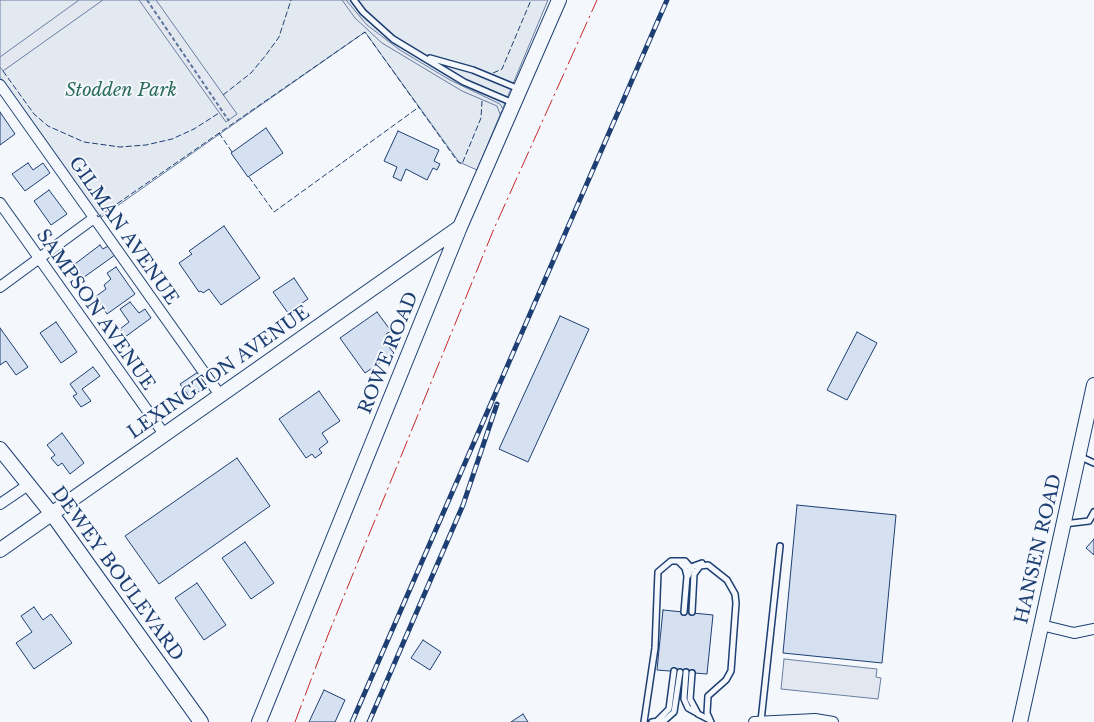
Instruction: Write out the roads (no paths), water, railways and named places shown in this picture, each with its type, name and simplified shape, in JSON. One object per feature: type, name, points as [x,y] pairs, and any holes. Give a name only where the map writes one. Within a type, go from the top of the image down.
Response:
[{"type":"street","name":"ROWE ROAD","points":[[259,722],[460,227],[559,0]]},
{"type":"street","name":"GILMAN AVENUE","points":[[0,85],[220,395]]},
{"type":"street","name":"SAMPSON AVENUE","points":[[0,203],[38,260],[164,434]]},
{"type":"street","points":[[0,287],[94,218]]},
{"type":"street","name":"LEXINGTON AVENUE","points":[[0,550],[460,227]]},
{"type":"street","name":"HANSEN ROAD","points":[[1020,722],[1093,393]]},
{"type":"street","name":"DEWEY BOULEVARD","points":[[0,449],[52,514],[201,722]]},
{"type":"street","points":[[0,504],[28,485]]},
{"type":"street","points":[[1041,625],[1074,633],[1094,629]]},
{"type":"street","points":[[758,722],[815,719],[833,722]]},
{"type":"lane","points":[[354,0],[363,12],[393,39],[464,82],[514,104]]},
{"type":"lane","points":[[425,57],[473,70],[521,90]]},
{"type":"lane","points":[[1079,457],[1094,462]]},
{"type":"lane","points":[[1064,524],[1089,521],[1094,512]]},
{"type":"lane","points":[[758,722],[780,546]]},
{"type":"lane","points":[[644,722],[655,648],[658,572],[670,561],[685,561],[691,567],[694,574],[692,612]]},
{"type":"lane","points":[[678,561],[685,568],[687,576],[684,612]]},
{"type":"lane","points":[[687,576],[691,567],[700,562],[708,565],[727,580],[735,594],[731,671],[726,680],[708,696],[707,713],[710,721]]},
{"type":"lane","points":[[694,574],[700,566],[708,565]]},
{"type":"lane","points":[[654,721],[668,709],[674,671]]},
{"type":"lane","points":[[654,721],[665,720],[674,712],[686,672],[684,699],[688,708],[710,721]]},
{"type":"railway","points":[[352,722],[667,0]]},
{"type":"railway","points":[[369,722],[463,505],[497,404]]},
{"type":"park label","name":"Stodden Park","points":[[121,91]]}]
